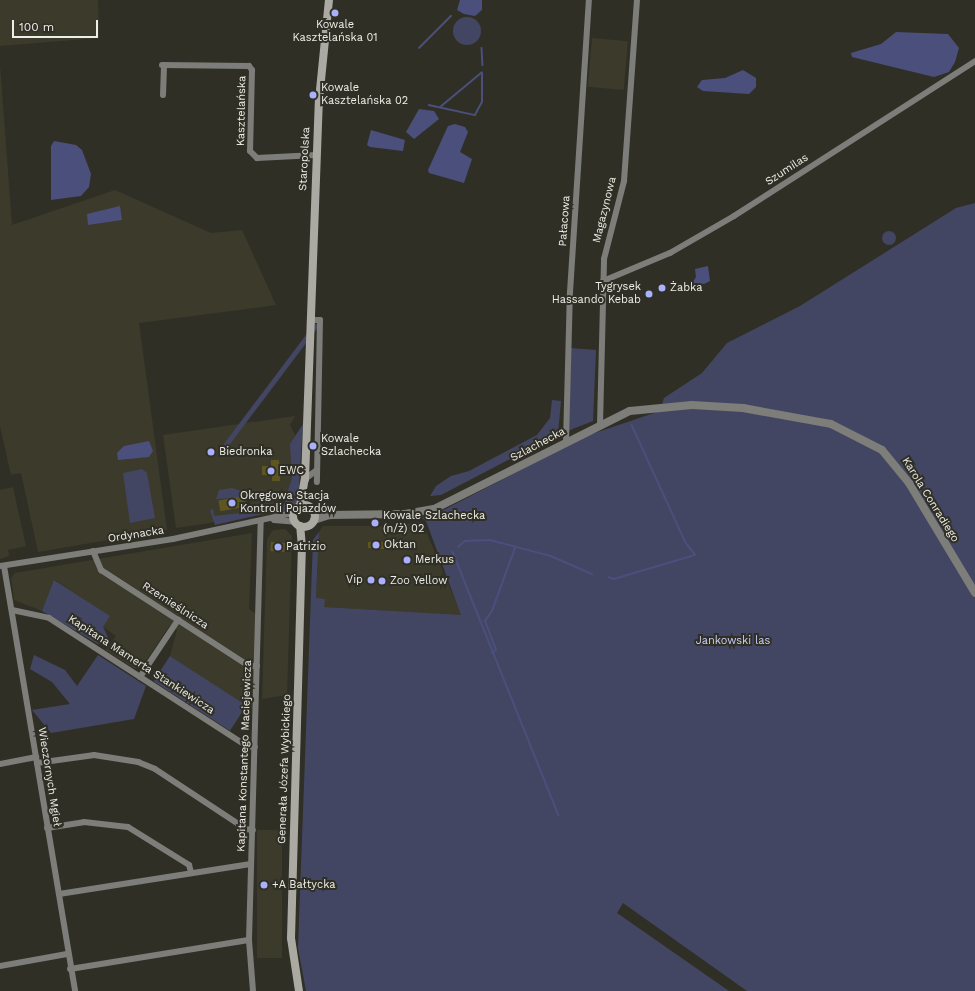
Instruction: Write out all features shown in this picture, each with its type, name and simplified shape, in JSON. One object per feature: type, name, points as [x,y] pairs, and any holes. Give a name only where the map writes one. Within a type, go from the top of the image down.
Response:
[{"type":"main road","name":"Staropolska","points":[[311,523],[307,508],[305,479],[310,320],[316,155],[329,0]]},
{"type":"main road","points":[[293,513],[307,508]]},
{"type":"main road","name":"Generała Józefa Wybickiego","points":[[293,513],[302,547],[291,938],[299,991]]},
{"type":"main road","points":[[297,524],[311,523]]},
{"type":"main road","name":"Generała Józefa Wybickiego","points":[[302,547],[311,523]]},
{"type":"street","name":"Pałacowa","points":[[566,442],[570,292],[589,0]]},
{"type":"street","name":"Magazynowa","points":[[600,425],[603,281],[607,239],[624,181],[637,0]]},
{"type":"street","name":"Szumilas","points":[[603,281],[670,253],[734,216],[975,61]]},
{"type":"street","name":"Kasztelańska","points":[[163,95],[163,65],[249,66],[252,70],[250,151],[257,158],[316,155]]},
{"type":"street","points":[[310,320],[320,320],[317,482]]},
{"type":"street","name":"Szlachecka","points":[[307,508],[329,515],[405,514],[434,509],[630,411],[658,406],[760,410]]},
{"type":"street","name":"Karola Conradiego","points":[[760,410],[831,424],[882,450],[909,483],[975,593]]},
{"type":"street","points":[[305,479],[317,470]]},
{"type":"street","name":"Ordynacka","points":[[2,566],[274,520],[293,513]]},
{"type":"street","name":"Szlachecka","points":[[311,523],[329,515]]},
{"type":"street","name":"Ordynacka","points":[[274,520],[297,524]]},
{"type":"street","name":"Kapitana Konstantego Maciejewicza","points":[[253,991],[249,940],[261,522]]},
{"type":"street","name":"Rzemieślnicza","points":[[93,551],[101,570],[249,666],[257,666]]},
{"type":"street","name":"Wieczornych Mgieł","points":[[2,566],[12,610],[74,991]]},
{"type":"street","name":"Kapitana Mamerta Stankiewicza","points":[[12,610],[49,618],[247,746],[255,747]]},
{"type":"street","points":[[140,677],[178,620]]},
{"type":"street","points":[[0,764],[94,754],[138,762],[155,769],[246,829],[253,830]]},
{"type":"street","points":[[47,828],[84,822],[128,827],[189,865],[190,872]]},
{"type":"street","points":[[59,894],[190,872],[251,864]]},
{"type":"street","points":[[70,968],[249,940]]},
{"type":"street","points":[[0,966],[67,954]]},
{"type":"shaded area","points":[[0,0],[98,0],[99,38],[0,46]]},
{"type":"shaded area","points":[[460,0],[482,0],[482,10],[475,16],[464,14],[457,10]]},
{"type":"shaded area","points":[[896,32],[948,34],[959,48],[955,62],[949,72],[934,77],[852,57],[851,53],[881,44]]},
{"type":"shaded area","points":[[592,38],[628,41],[624,90],[588,87]]},
{"type":"shaded area","points":[[0,65],[12,225],[115,190],[211,233],[242,230],[276,305],[139,323],[167,530],[38,552],[21,473],[11,475],[0,426]]},
{"type":"shaded area","points":[[743,70],[756,78],[756,87],[749,94],[703,91],[697,87],[702,80],[725,78]]},
{"type":"shaded area","points":[[419,109],[434,111],[439,119],[414,139],[406,132]]},
{"type":"shaded area","points":[[455,124],[465,127],[468,132],[460,152],[472,159],[464,183],[429,173],[428,170],[448,126]]},
{"type":"shaded area","points":[[371,130],[405,140],[403,151],[370,147],[367,145]]},
{"type":"shaded area","points":[[54,141],[76,145],[82,150],[91,174],[89,187],[81,196],[51,200],[51,146]]},
{"type":"shaded area","points":[[120,206],[122,220],[88,225],[87,214]]},
{"type":"shaded area","points":[[708,266],[710,281],[704,284],[692,283],[696,277],[695,269]]},
{"type":"shaded area","points":[[295,416],[290,425],[296,437],[294,490],[285,508],[275,513],[176,528],[163,435]]},
{"type":"shaded area","points":[[149,441],[153,451],[149,457],[118,460],[117,453],[124,446]]},
{"type":"shaded area","points":[[13,487],[26,546],[8,550],[9,556],[0,559],[0,490]]},
{"type":"shaded area","points":[[422,522],[462,616],[324,607],[316,598],[319,532],[323,526],[388,526]]},
{"type":"shaded area","points":[[285,529],[292,536],[287,695],[262,699],[267,539],[273,530]]},
{"type":"shaded area","points":[[252,533],[249,609],[256,614],[252,710],[170,656],[177,630],[170,625],[145,662],[135,669],[106,650],[116,636],[103,627],[109,616],[55,580],[42,611],[14,600],[11,578],[15,573]]},
{"type":"shaded area","points":[[257,830],[282,830],[282,958],[257,958]]},
{"type":"green space","points":[[467,17],[477,21],[481,31],[477,41],[467,45],[457,41],[453,31],[457,21]]},
{"type":"green space","name":"Jankowski las","points":[[975,203],[975,991],[747,991],[623,903],[617,913],[729,991],[306,991],[298,948],[313,540],[319,532],[316,598],[325,599],[324,607],[461,615],[426,521],[419,516],[434,515],[586,436],[660,411],[664,398],[702,373],[727,343],[800,306],[956,208]]},
{"type":"green space","points":[[886,231],[892,231],[896,235],[896,241],[892,245],[886,245],[882,241],[882,235]]},
{"type":"green space","points":[[315,323],[319,326],[228,447],[224,444]]},
{"type":"green space","points":[[570,348],[596,350],[593,421],[565,432]]},
{"type":"green space","points":[[552,400],[561,401],[558,434],[441,495],[430,496],[436,486],[451,476],[469,471],[537,435],[550,418]]},
{"type":"green space","points":[[303,424],[298,501],[288,511],[274,515],[271,514],[282,510],[292,478],[290,444]]},
{"type":"green space","points":[[142,469],[147,473],[155,518],[130,523],[123,473]]},
{"type":"green space","points":[[232,488],[241,491],[246,497],[216,499],[219,490]]},
{"type":"green space","points":[[213,509],[214,516],[259,511],[262,514],[215,525],[210,510]]},
{"type":"green space","points":[[54,580],[110,616],[103,627],[108,637],[106,641],[98,644],[42,611]]},
{"type":"green space","points":[[34,655],[65,670],[77,686],[98,655],[146,686],[134,719],[51,733],[32,710],[70,704],[52,682],[30,669]]},
{"type":"green space","points":[[170,656],[246,706],[230,731],[154,681]]},
{"type":"building","name":"EWC","points":[[271,460],[279,460],[280,481],[272,481],[272,475],[262,475],[262,466],[271,466]]},
{"type":"building","name":"Okręgowa Stacja Kontroli Pojazdów","points":[[244,496],[246,507],[220,511],[218,501]]},
{"type":"building","name":"Patrizio","points":[[271,542],[285,543],[284,552],[270,551]]},
{"type":"building","name":"Oktan","points":[[368,542],[384,542],[384,549],[368,548]]},
{"type":"waterway","points":[[419,48],[451,16]]},
{"type":"waterway","points":[[482,48],[483,65]]},
{"type":"waterway","points":[[429,105],[475,115],[482,102],[482,73],[441,107]]},
{"type":"waterway","points":[[609,577],[614,579],[695,555],[685,542],[632,426]]},
{"type":"waterway","points":[[458,547],[465,541],[490,540],[551,556],[592,574]]},
{"type":"waterway","points":[[492,653],[496,650],[485,621],[492,611],[515,548]]},
{"type":"waterway","points":[[453,552],[559,816]]},
{"type":"place","name":"Kowale Kasztelańska 01","points":[[335,13]]},
{"type":"place","name":"Kowale Kasztelańska 02","points":[[313,95]]},
{"type":"place","name":"Żabka","points":[[662,288]]},
{"type":"place","name":"Tygrysek Hassando Kebab","points":[[649,294]]},
{"type":"place","name":"Kowale Szlachecka","points":[[313,446]]},
{"type":"place","name":"Biedronka","points":[[211,452]]},
{"type":"place","name":"EWC","points":[[271,471]]},
{"type":"place","name":"Okręgowa Stacja Kontroli Pojazdów","points":[[232,503]]},
{"type":"place","name":"Kowale Szlachecka (n/ż) 02","points":[[375,523]]},
{"type":"place","name":"Oktan","points":[[376,545]]},
{"type":"place","name":"Patrizio","points":[[278,547]]},
{"type":"place","name":"Merkus","points":[[407,560]]},
{"type":"place","name":"Vip","points":[[371,580]]},
{"type":"place","name":"Zoo Yellow","points":[[382,581]]},
{"type":"place","name":"+A Bałtycka","points":[[264,885]]}]
